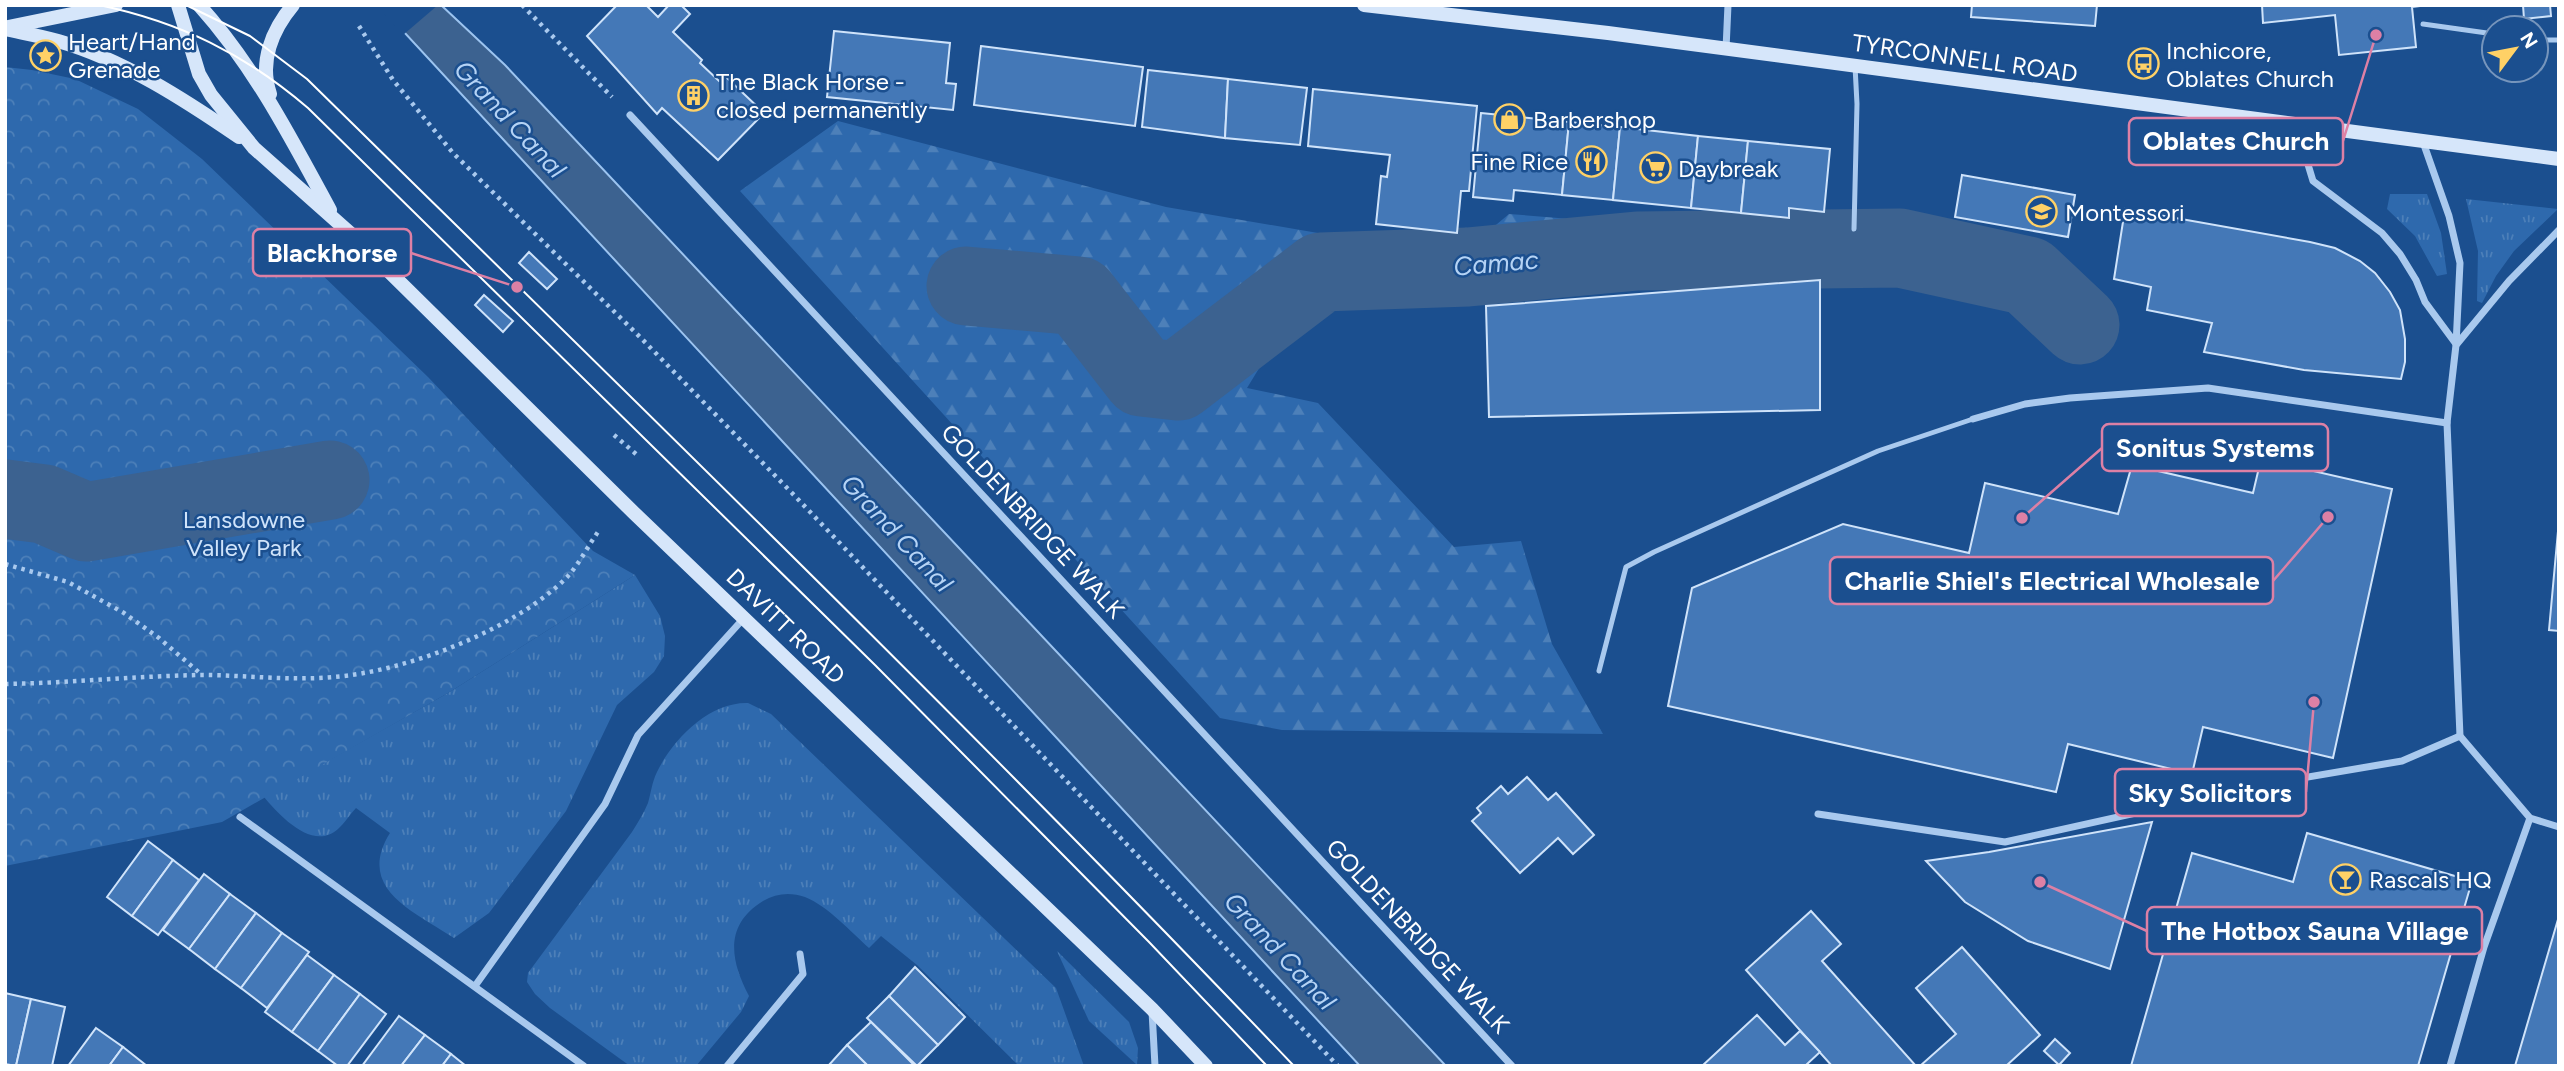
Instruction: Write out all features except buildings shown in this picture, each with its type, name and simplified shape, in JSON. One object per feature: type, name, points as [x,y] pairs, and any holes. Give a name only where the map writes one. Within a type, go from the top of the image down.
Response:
[{"type":"main road","points":[[5,28],[116,5]]},
{"type":"main road","name":"DAVITT ROAD","points":[[178,5],[199,74],[211,95],[254,148],[335,219],[634,513],[1152,1009],[1206,1066]]},
{"type":"main road","name":"DAVITT ROAD","points":[[199,5],[275,108],[335,219]]},
{"type":"main road","name":"DAVITT ROAD","points":[[275,108],[265,74],[269,48],[278,26],[293,5]]},
{"type":"main road","name":"TYRCONNELL ROAD","points":[[1364,5],[1475,11],[1726,49],[2559,159]]},
{"type":"main road","points":[[5,28],[60,41],[109,60],[192,105],[254,148]]},
{"type":"street","points":[[1726,49],[1728,5]]},
{"type":"street","name":"GOLDENBRIDGE WALK","points":[[630,116],[1512,1066]]},
{"type":"street","points":[[2296,125],[2313,181],[2382,233],[2400,254],[2416,280],[2425,302],[2456,345]]},
{"type":"street","points":[[2422,141],[2449,216],[2460,263],[2456,345],[2447,424],[2460,736],[2530,818],[2559,827]]},
{"type":"street","points":[[2456,345],[2510,281],[2559,230]]},
{"type":"street","points":[[1973,419],[2025,404],[2070,398],[2208,388],[2447,424]]},
{"type":"street","points":[[475,986],[605,804],[638,735],[745,617]]},
{"type":"street","points":[[1818,814],[2005,842],[2267,783],[2402,761],[2460,736]]},
{"type":"street","points":[[240,817],[584,1066]]},
{"type":"street","points":[[2450,1066],[2484,947],[2530,818]]},
{"type":"street","points":[[727,1066],[803,974],[800,954]]},
{"type":"street","points":[[1152,1009],[1155,1066]]},
{"type":"lane","points":[[2423,24],[2480,32]]},
{"type":"lane","points":[[1854,229],[1857,104],[1855,66]]},
{"type":"lane","points":[[1599,671],[1626,567],[1878,451],[1973,419]]},
{"type":"path","points":[[522,5],[630,116]]},
{"type":"path","points":[[359,26],[398,87],[453,153],[649,346],[783,484],[1338,1066]]},
{"type":"path","points":[[614,435],[636,454]]},
{"type":"path","points":[[5,684],[202,675],[335,677],[375,670],[422,658],[508,620],[540,600],[569,575],[598,533]]},
{"type":"path","points":[[5,564],[68,582],[124,613],[181,654],[202,675]]},
{"type":"green space","name":"Lansdowne Valley Park","points":[[5,67],[75,79],[138,109],[202,159],[428,377],[593,551],[635,575],[448,693],[222,822],[5,866]]},
{"type":"green space","points":[[838,121],[1166,207],[1376,243],[1472,245],[1509,214],[1744,233],[1762,273],[1482,292],[1259,312],[1269,352],[1247,388],[1318,403],[1454,547],[1521,541],[1552,644],[1603,734],[1282,730],[1220,718],[740,191]]},
{"type":"green space","points":[[2390,194],[2427,194],[2441,233],[2447,274],[2437,276],[2415,236],[2387,209]]},
{"type":"green space","points":[[2466,199],[2558,209],[2514,251],[2496,276],[2482,303],[2477,301],[2478,251]]},
{"type":"green space","points":[[635,575],[660,616],[665,636],[664,656],[654,672],[617,705],[566,811],[489,913],[454,938],[407,908],[394,897],[385,884],[380,869],[381,853],[390,833],[356,808],[341,827],[328,835],[308,834],[287,821],[264,797],[448,693]]},
{"type":"green space","points":[[748,703],[771,714],[1056,988],[1084,1066],[1019,1066],[917,965],[881,936],[869,948],[814,901],[794,894],[768,898],[750,910],[742,921],[736,932],[735,956],[749,996],[741,1012],[696,1066],[630,1066],[535,994],[527,982],[528,973],[632,832],[648,803],[657,772],[672,747],[706,716],[734,704]]},
{"type":"green space","points":[[1057,951],[1129,1022],[1138,1048],[1137,1065],[1089,1021]]},
{"type":"water","name":"Grand Canal","points":[[379,5],[441,5],[505,65],[1446,1066],[1360,1066]]},
{"type":"pier","points":[[376,5],[438,5],[403,35]]},
{"type":"waterway","name":"Camac","points":[[966,286],[1079,296],[1142,377],[1178,381],[1321,272],[1468,267],[1637,251],[1900,248],[2028,276],[2080,325]]},
{"type":"waterway","name":"Camac","points":[[5,499],[44,504],[86,522],[330,480]]},
{"type":"tram line","points":[[99,5],[157,21],[210,43],[236,56],[308,108],[875,665],[1149,942],[1267,1066]]},
{"type":"tram line","points":[[186,5],[250,36],[307,79],[928,692],[1294,1066]]},
{"type":"place","name":"Oblates Church","points":[[2376,35]]},
{"type":"place","name":"Heart/Hand Grenade","points":[[45,55]]},
{"type":"place","name":"Inchicore, Oblates Church","points":[[2143,64]]},
{"type":"place","name":"The Black Horse - closed permanently","points":[[693,95]]},
{"type":"place","name":"Barbershop","points":[[1510,119]]},
{"type":"place","name":"Fine Rice","points":[[1591,161]]},
{"type":"place","name":"Daybreak","points":[[1655,168]]},
{"type":"place","name":"Montessori","points":[[2042,212]]},
{"type":"place","name":"Blackhorse","points":[[517,287]]},
{"type":"place","name":"Charlie Shiel's Electrical Wholesale","points":[[2328,517]]},
{"type":"place","name":"Sonitus Systems","points":[[2022,518]]},
{"type":"place","name":"Sky Solicitors","points":[[2314,702]]},
{"type":"place","name":"Rascals HQ","points":[[2346,879]]},
{"type":"place","name":"The Hotbox Sauna Village","points":[[2040,882]]}]
